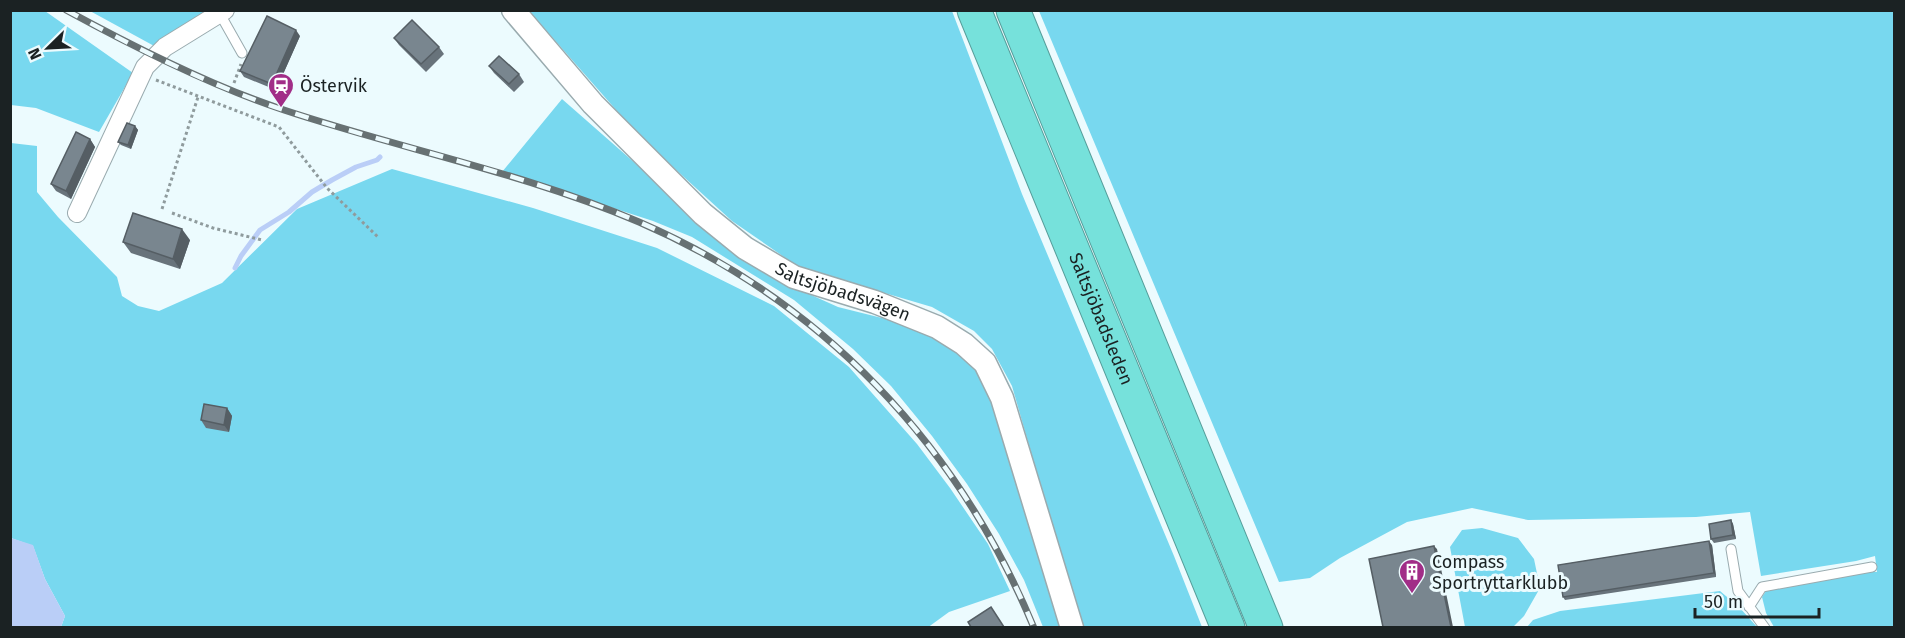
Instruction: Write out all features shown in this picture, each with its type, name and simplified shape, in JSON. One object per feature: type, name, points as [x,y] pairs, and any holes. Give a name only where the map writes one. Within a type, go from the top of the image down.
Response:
[{"type":"highway","name":"Saltsjöbadsleden","points":[[974,10],[1227,627]]},
{"type":"highway","name":"Saltsjöbadsleden","points":[[1013,10],[1266,627]]},
{"type":"street","name":"Saltsjöbadsvägen","points":[[513,10],[593,104],[704,214],[745,248],[794,277],[875,302],[937,327],[964,344],[985,363],[1002,398],[1072,627]]},
{"type":"street","points":[[78,213],[143,72],[155,55],[222,12]]},
{"type":"lane","points":[[222,12],[242,53]]},
{"type":"lane","points":[[1731,549],[1738,591],[1765,627]]},
{"type":"lane","points":[[1749,607],[1762,587],[1872,567]]},
{"type":"path","points":[[234,83],[241,65],[242,53]]},
{"type":"path","points":[[143,72],[151,79],[279,127],[327,188],[378,237]]},
{"type":"path","points":[[162,209],[198,97]]},
{"type":"path","points":[[172,213],[213,228],[262,240]]},
{"type":"shaded area","points":[[11,11],[45,11],[133,73],[99,132],[36,108],[11,105]]},
{"type":"shaded area","points":[[90,11],[212,11],[156,47]]},
{"type":"shaded area","points":[[529,11],[952,11],[1022,194],[1202,627],[1081,627],[1012,386],[992,349],[974,331],[932,307],[800,268],[732,221],[639,136]]},
{"type":"shaded area","points":[[1039,11],[1894,11],[1894,627],[1774,627],[1766,613],[1762,597],[1766,591],[1781,586],[1860,572],[1877,572],[1875,556],[1761,576],[1750,512],[1696,517],[1528,520],[1472,508],[1407,522],[1340,558],[1310,578],[1279,582]]},
{"type":"shaded area","points":[[562,99],[733,249],[789,285],[838,307],[906,324],[956,346],[979,369],[993,393],[1064,627],[1043,627],[1024,580],[999,534],[967,484],[932,436],[891,386],[853,349],[794,300],[692,237],[653,221],[502,172]]},
{"type":"shaded area","points":[[11,143],[37,146],[37,192],[58,217],[117,277],[122,296],[138,306],[159,311],[222,283],[297,209],[392,169],[533,208],[657,248],[774,306],[849,367],[917,444],[950,488],[988,544],[1010,591],[949,612],[927,628],[61,627],[65,616],[45,579],[33,546],[11,538]]},
{"type":"shaded area","points":[[1482,528],[1518,538],[1534,559],[1540,588],[1524,616],[1513,627],[1465,627],[1450,547],[1462,530]]},
{"type":"shaded area","points":[[11,538],[33,545],[45,579],[65,616],[61,627],[11,627]]},
{"type":"shaded area","points":[[1720,591],[1757,627],[1527,627],[1533,620],[1560,611]]},
{"type":"building","points":[[267,16],[296,30],[272,84],[240,71]]},
{"type":"building","points":[[412,20],[439,47],[421,64],[394,38]]},
{"type":"building","points":[[499,56],[519,74],[509,84],[489,66]]},
{"type":"building","points":[[127,123],[135,126],[128,145],[118,142]]},
{"type":"building","points":[[76,132],[90,139],[66,191],[51,184]]},
{"type":"building","points":[[133,213],[182,229],[173,259],[123,242]]},
{"type":"building","points":[[204,404],[227,408],[224,425],[201,420]]},
{"type":"building","points":[[1731,520],[1733,535],[1711,539],[1709,524]]},
{"type":"building","points":[[1709,541],[1714,573],[1563,597],[1558,565]]},
{"type":"building","name":"Compass Sportryttarklubb","points":[[1434,546],[1451,627],[1383,627],[1369,559]]},
{"type":"building","points":[[991,607],[1004,627],[971,627],[968,622]]},
{"type":"waterway","points":[[235,268],[260,230],[289,212],[312,192],[356,167],[380,157]]},
{"type":"railway","points":[[66,10],[173,65],[256,100],[328,124],[552,189],[639,222],[705,255],[767,293],[824,337],[877,386],[924,440],[966,498],[1003,561],[1034,628]]},
{"type":"place","name":"Östervik","points":[[281,109]]},
{"type":"place","name":"Compass Sportryttarklubb","points":[[1412,595]]}]
